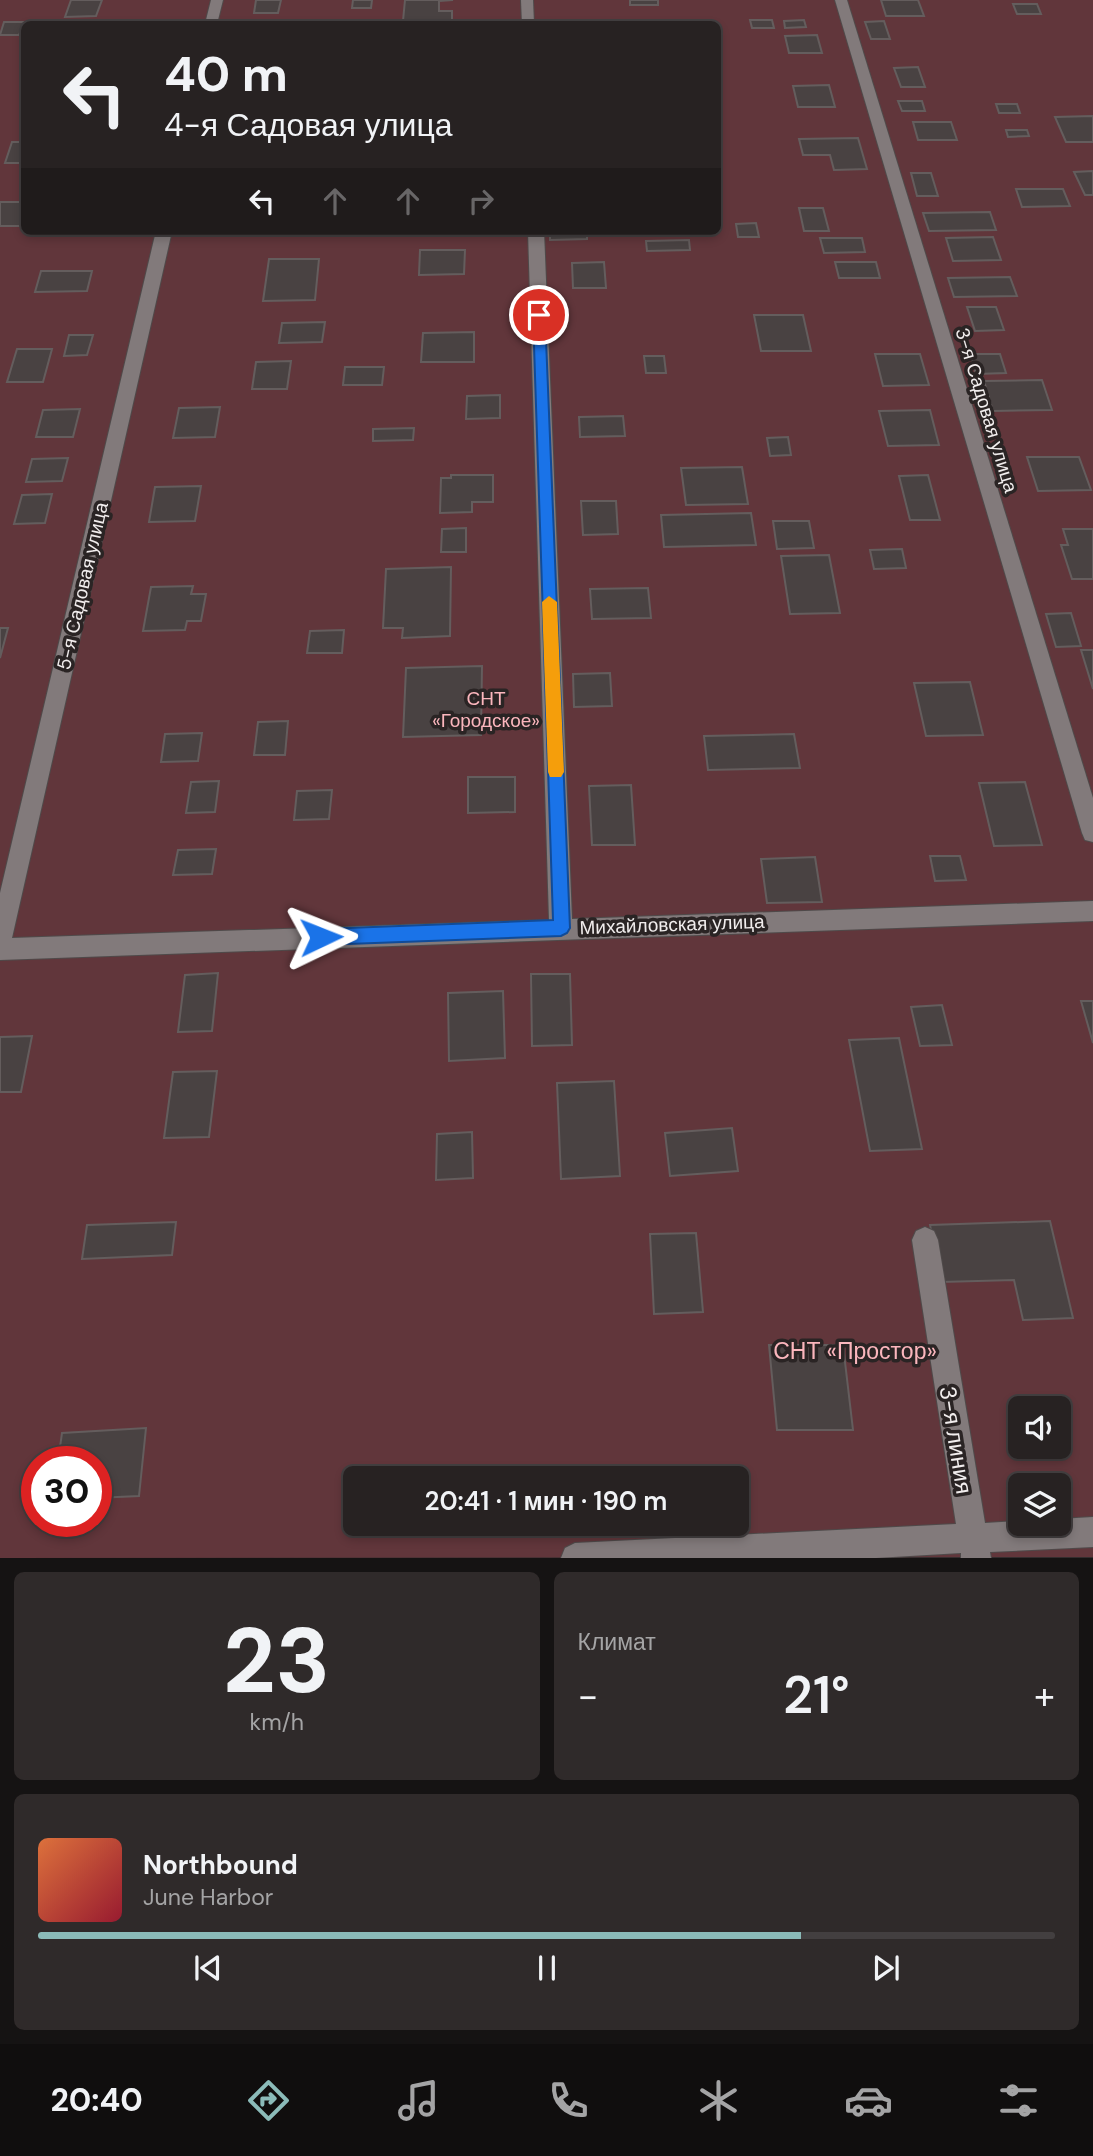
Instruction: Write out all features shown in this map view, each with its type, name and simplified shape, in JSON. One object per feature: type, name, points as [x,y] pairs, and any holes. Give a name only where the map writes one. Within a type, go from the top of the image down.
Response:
[{"type":"street","points":[[212,21],[217,0]]},
{"type":"street","points":[[527,0],[528,21]]},
{"type":"street","name":"3-я Садовая улица","points":[[841,0],[1093,833]]},
{"type":"street","name":"5-я Садовая улица","points":[[0,941],[163,235]]},
{"type":"street","points":[[536,235],[561,928]]},
{"type":"street","name":"Михайловская улица","points":[[0,949],[1093,911]]},
{"type":"street","name":"3-я линия","points":[[925,1240],[974,1548]]},
{"type":"street","points":[[575,1558],[974,1548],[1093,1532]]},
{"type":"green space","name":"СНТ «Городское»","points":[[0,0],[1093,0],[1093,1557],[0,1558]]},
{"type":"building","points":[[71,0],[102,0],[96,16],[65,17]]},
{"type":"building","points":[[256,0],[281,0],[278,13],[254,13]]},
{"type":"building","points":[[353,0],[372,0],[371,8],[352,8]]},
{"type":"building","points":[[405,0],[453,0],[439,1],[439,11],[452,11],[452,20],[403,21]]},
{"type":"building","points":[[630,0],[658,0],[658,5],[630,5]]},
{"type":"building","points":[[881,0],[918,0],[924,16],[886,16]]},
{"type":"building","points":[[1013,4],[1037,4],[1041,14],[1017,14]]},
{"type":"building","points":[[750,20],[772,20],[774,28],[752,28]]},
{"type":"building","points":[[804,20],[806,27],[785,28],[784,21]]},
{"type":"building","points":[[884,21],[890,39],[871,39],[865,22]]},
{"type":"building","points":[[4,22],[21,22],[19,35],[0,35]]},
{"type":"building","points":[[817,35],[822,53],[789,53],[785,36]]},
{"type":"building","points":[[918,67],[925,87],[901,87],[894,68]]},
{"type":"building","points":[[829,85],[835,107],[798,107],[793,86]]},
{"type":"building","points":[[898,101],[922,101],[925,111],[902,111]]},
{"type":"building","points":[[996,104],[1017,104],[1020,113],[999,113]]},
{"type":"building","points":[[1093,116],[1093,142],[1066,142],[1055,117]]},
{"type":"building","points":[[913,122],[951,122],[957,140],[918,140]]},
{"type":"building","points":[[1006,130],[1027,130],[1029,136],[1008,137]]},
{"type":"building","points":[[858,138],[867,169],[834,170],[830,155],[803,155],[799,139]]},
{"type":"building","points":[[12,142],[21,142],[21,163],[5,163]]},
{"type":"building","points":[[1093,171],[1093,195],[1085,195],[1074,172]]},
{"type":"building","points":[[911,173],[931,173],[938,196],[917,196]]},
{"type":"building","points":[[1016,189],[1063,189],[1070,206],[1022,207]]},
{"type":"building","points":[[0,202],[21,202],[21,226],[0,226]]},
{"type":"building","points":[[799,208],[823,208],[829,231],[804,231]]},
{"type":"building","points":[[990,212],[996,230],[929,231],[923,213]]},
{"type":"building","points":[[756,223],[759,237],[738,237],[736,224]]},
{"type":"building","points":[[550,235],[587,235],[587,239],[550,240]]},
{"type":"building","points":[[993,237],[1001,260],[953,261],[946,238]]},
{"type":"building","points":[[820,238],[862,238],[865,252],[824,253]]},
{"type":"building","points":[[689,240],[690,250],[647,251],[646,241]]},
{"type":"building","points":[[420,250],[465,250],[464,274],[419,275]]},
{"type":"building","points":[[269,259],[319,259],[315,300],[263,301]]},
{"type":"building","points":[[604,262],[606,288],[573,288],[572,263]]},
{"type":"building","points":[[835,262],[876,262],[880,278],[839,278]]},
{"type":"building","points":[[41,271],[92,271],[87,291],[35,292]]},
{"type":"building","points":[[1010,277],[1017,296],[954,297],[948,278]]},
{"type":"building","points":[[967,307],[996,307],[1004,330],[975,331]]},
{"type":"building","points":[[754,315],[803,315],[811,351],[761,351]]},
{"type":"building","points":[[325,322],[322,342],[279,343],[282,323]]},
{"type":"building","points":[[474,332],[474,362],[421,362],[423,333]]},
{"type":"building","points":[[69,335],[93,335],[87,355],[64,356]]},
{"type":"building","points":[[17,349],[52,349],[43,382],[7,382]]},
{"type":"building","points":[[875,354],[920,354],[929,385],[883,386]]},
{"type":"building","points":[[970,354],[1000,354],[1006,373],[976,374]]},
{"type":"building","points":[[644,356],[664,356],[666,373],[646,373]]},
{"type":"building","points":[[291,361],[287,389],[252,389],[256,362]]},
{"type":"building","points":[[345,367],[384,367],[382,385],[343,385]]},
{"type":"building","points":[[1042,380],[1052,410],[993,411],[984,381]]},
{"type":"building","points":[[500,395],[500,418],[466,419],[467,396]]},
{"type":"building","points":[[220,407],[215,437],[173,438],[179,408]]},
{"type":"building","points":[[80,409],[73,437],[36,437],[43,410]]},
{"type":"building","points":[[930,410],[939,445],[888,446],[879,411]]},
{"type":"building","points":[[623,416],[625,436],[580,437],[579,417]]},
{"type":"building","points":[[414,428],[413,440],[373,441],[373,429]]},
{"type":"building","points":[[788,437],[791,455],[770,456],[767,438]]},
{"type":"building","points":[[1027,457],[1079,457],[1091,490],[1038,491]]},
{"type":"building","points":[[68,458],[62,481],[26,482],[32,459]]},
{"type":"building","points":[[742,467],[748,504],[686,505],[681,468]]},
{"type":"building","points":[[451,475],[493,475],[493,502],[472,502],[472,512],[440,513],[441,478],[451,478]]},
{"type":"building","points":[[928,475],[940,520],[910,520],[899,476]]},
{"type":"building","points":[[201,486],[195,521],[149,522],[155,487]]},
{"type":"building","points":[[52,494],[45,523],[14,524],[22,495]]},
{"type":"building","points":[[581,501],[616,501],[618,534],[583,535]]},
{"type":"building","points":[[751,513],[756,545],[664,547],[661,515]]},
{"type":"building","points":[[773,521],[809,521],[814,548],[777,549]]},
{"type":"building","points":[[466,528],[466,552],[441,552],[442,529]]},
{"type":"building","points":[[1063,529],[1093,529],[1093,579],[1072,579],[1061,545],[1068,545]]},
{"type":"building","points":[[902,549],[906,568],[874,569],[870,550]]},
{"type":"building","points":[[829,555],[840,613],[790,614],[781,556]]},
{"type":"building","points":[[451,567],[450,636],[402,638],[403,628],[383,628],[386,569]]},
{"type":"building","points":[[193,586],[191,594],[206,594],[201,621],[187,621],[185,630],[143,631],[151,587]]},
{"type":"building","points":[[648,588],[651,618],[592,619],[590,589]]},
{"type":"building","points":[[1071,613],[1081,646],[1056,647],[1046,614]]},
{"type":"building","points":[[0,628],[8,628],[0,658]]},
{"type":"building","points":[[344,630],[342,653],[307,653],[310,631]]},
{"type":"building","points":[[1081,650],[1093,650],[1093,689]]},
{"type":"building","points":[[482,666],[481,735],[403,737],[406,668]]},
{"type":"building","points":[[610,673],[612,706],[574,707],[573,674]]},
{"type":"building","points":[[970,682],[983,735],[926,736],[914,683]]},
{"type":"building","points":[[288,721],[285,755],[254,755],[258,722]]},
{"type":"building","points":[[202,733],[198,761],[161,762],[165,734]]},
{"type":"building","points":[[794,734],[800,768],[708,770],[704,736]]},
{"type":"building","points":[[468,777],[515,777],[515,812],[468,813]]},
{"type":"building","points":[[219,781],[215,812],[186,813],[191,782]]},
{"type":"building","points":[[1025,782],[1042,845],[994,846],[979,783]]},
{"type":"building","points":[[631,785],[635,845],[592,845],[589,786]]},
{"type":"building","points":[[332,790],[329,819],[294,820],[297,791]]},
{"type":"building","points":[[216,849],[212,874],[173,875],[178,850]]},
{"type":"building","points":[[930,856],[960,856],[966,880],[935,881]]},
{"type":"building","points":[[815,857],[822,902],[767,903],[761,859]]},
{"type":"building","points":[[218,973],[212,1031],[178,1032],[185,975]]},
{"type":"building","points":[[531,974],[570,974],[572,1045],[532,1046]]},
{"type":"building","points":[[503,991],[505,1058],[449,1061],[448,993]]},
{"type":"building","points":[[1081,1001],[1093,1001],[1093,1043]]},
{"type":"building","points":[[942,1005],[952,1045],[920,1046],[911,1007]]},
{"type":"building","points":[[32,1036],[21,1092],[0,1092],[0,1037]]},
{"type":"building","points":[[899,1038],[922,1149],[870,1151],[849,1040]]},
{"type":"building","points":[[217,1071],[209,1137],[164,1138],[173,1072]]},
{"type":"building","points":[[614,1081],[620,1176],[561,1179],[557,1083]]},
{"type":"building","points":[[732,1128],[738,1171],[670,1176],[665,1133]]},
{"type":"building","points":[[472,1132],[473,1178],[436,1180],[437,1134]]},
{"type":"building","points":[[1050,1221],[1073,1318],[1023,1320],[1014,1280],[941,1282],[930,1225]]},
{"type":"building","points":[[176,1222],[172,1255],[82,1259],[87,1225]]},
{"type":"building","points":[[696,1233],[703,1312],[654,1314],[650,1234]]},
{"type":"building","points":[[769,1345],[843,1345],[853,1430],[777,1430]]},
{"type":"building","points":[[146,1428],[139,1496],[112,1497],[112,1446],[60,1446],[62,1433]]},
{"type":"slow traffic","points":[[549,602],[556,772]]},
{"type":"route","points":[[321,937],[561,928],[539,315]]},
{"type":"park label","name":"СНТ «Простор»","points":[[855,1351]]}]
